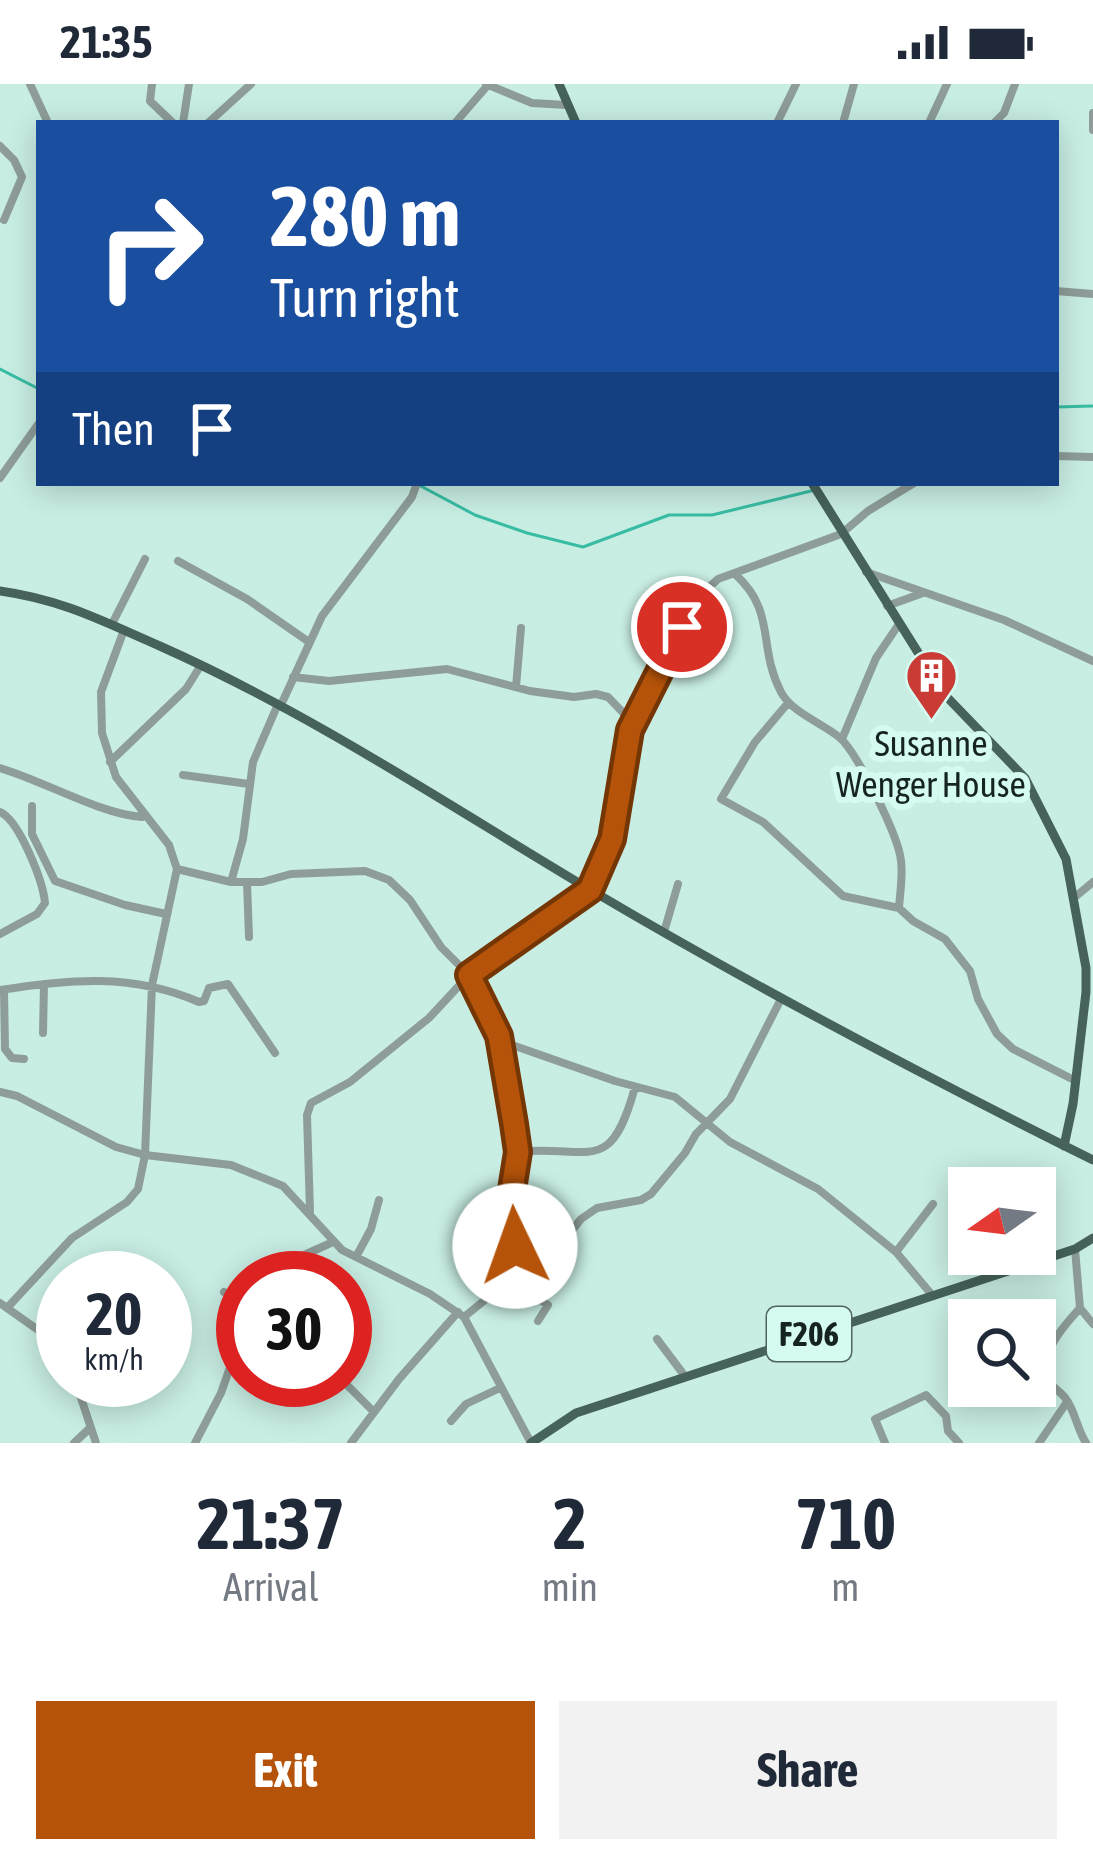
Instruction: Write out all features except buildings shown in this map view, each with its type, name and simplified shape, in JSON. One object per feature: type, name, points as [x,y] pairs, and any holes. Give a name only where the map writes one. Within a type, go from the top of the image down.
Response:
[{"type":"main road","points":[[559,84],[574,120]]},
{"type":"main road","points":[[814,486],[898,624],[964,719],[1024,778],[1066,859],[1086,992],[1064,1146]]},
{"type":"main road","points":[[0,591],[45,597],[112,624],[279,705],[781,999],[1093,1160]]},
{"type":"main road","name":"F206","points":[[531,1443],[576,1413],[1076,1250],[1093,1238]]},
{"type":"street","points":[[29,84],[47,120]]},
{"type":"street","points":[[183,120],[189,84]]},
{"type":"street","points":[[211,120],[251,84]]},
{"type":"street","points":[[457,120],[487,84],[532,104],[566,105]]},
{"type":"street","points":[[778,120],[796,84]]},
{"type":"street","points":[[844,120],[854,84]]},
{"type":"street","points":[[929,120],[945,87],[933,84]]},
{"type":"street","points":[[997,120],[1015,84]]},
{"type":"street","points":[[150,85],[154,109],[169,120]]},
{"type":"street","points":[[1093,113],[1093,130]]},
{"type":"street","points":[[0,146],[22,177],[4,220]]},
{"type":"street","points":[[1059,291],[1093,292]]},
{"type":"street","points":[[0,478],[36,427]]},
{"type":"street","points":[[1059,456],[1093,458]]},
{"type":"street","points":[[232,882],[253,762],[279,705],[322,616],[416,486]]},
{"type":"street","points":[[310,1212],[307,1115],[311,1103],[350,1082],[429,1018],[469,975],[590,890],[612,839],[633,723],[691,606],[718,579],[842,534],[909,486]]},
{"type":"street","points":[[112,624],[145,559]]},
{"type":"street","points":[[178,561],[247,599],[309,642]]},
{"type":"street","points":[[865,571],[1004,620],[1093,661]]},
{"type":"street","points":[[735,574],[761,606],[769,658],[788,703],[842,739],[862,763],[901,855],[899,908]]},
{"type":"street","points":[[887,606],[924,593]]},
{"type":"street","points":[[842,739],[876,658],[898,624]]},
{"type":"street","points":[[516,687],[520,628]]},
{"type":"street","points":[[36,1328],[4,1305],[72,1238],[128,1202],[138,1189],[145,1155],[152,986],[177,869],[169,844],[116,777],[101,733],[100,705],[124,630]]},
{"type":"street","points":[[110,762],[187,688],[201,665]]},
{"type":"street","points":[[293,677],[329,681],[447,669],[574,698],[596,694],[608,698],[633,723]]},
{"type":"street","points":[[788,703],[755,742],[722,799],[764,822],[843,896],[899,908],[956,948],[989,1022],[1006,1044],[1074,1080]]},
{"type":"street","points":[[3,770],[123,815],[144,817]]},
{"type":"street","points":[[183,775],[249,784]]},
{"type":"street","points":[[32,806],[32,834],[55,881],[166,914]]},
{"type":"street","points":[[0,812],[15,823],[39,876],[45,902],[37,914],[0,934]]},
{"type":"street","points":[[177,869],[232,882],[352,870],[380,876],[410,900],[441,947],[469,975],[499,1036],[518,1152],[511,1223],[523,1269]]},
{"type":"street","points":[[247,882],[249,937]]},
{"type":"street","points":[[1075,897],[1093,882]]},
{"type":"street","points":[[664,932],[678,884]]},
{"type":"street","points":[[23,1059],[12,1058],[5,1048],[2,990],[106,980],[164,986],[199,1001],[204,1001],[209,988],[230,985],[275,1053]]},
{"type":"street","points":[[44,984],[44,1033]]},
{"type":"street","points":[[351,1443],[461,1315],[559,1247],[581,1219],[597,1208],[651,1194],[744,1076],[781,999]]},
{"type":"street","points":[[499,1036],[512,1045],[635,1087],[675,1096],[730,1142],[818,1189],[896,1252],[932,1295]]},
{"type":"street","points":[[518,1152],[548,1149],[590,1154],[605,1148],[619,1133],[635,1087]]},
{"type":"street","points":[[0,1092],[17,1096],[90,1136],[145,1155],[245,1170],[283,1186],[347,1251]]},
{"type":"street","points":[[359,1251],[379,1200]]},
{"type":"street","points":[[896,1252],[933,1204]]},
{"type":"street","points":[[313,1251],[333,1242]]},
{"type":"street","points":[[1076,1250],[1080,1308],[1093,1324]]},
{"type":"street","points":[[372,1266],[461,1315],[531,1443]]},
{"type":"street","points":[[512,1280],[548,1305],[538,1321]]},
{"type":"street","points":[[1080,1308],[1047,1358],[1051,1383],[1068,1401],[1086,1443]]},
{"type":"street","points":[[657,1339],[684,1376]]},
{"type":"street","points":[[451,1421],[466,1404],[484,1400],[500,1388]]},
{"type":"street","points":[[886,1443],[875,1419],[926,1394],[946,1416],[948,1431],[958,1443]]},
{"type":"street","points":[[1039,1443],[1068,1401]]},
{"type":"street","points":[[195,1443],[216,1403]]},
{"type":"street","points":[[83,1407],[96,1443]]},
{"type":"street","points":[[369,1407],[374,1412]]},
{"type":"street","points":[[74,1443],[90,1428]]},
{"type":"waterway","points":[[0,369],[36,387]]},
{"type":"waterway","points":[[1059,407],[1093,406]]},
{"type":"waterway","points":[[421,486],[475,515],[583,547],[669,515],[712,515],[811,491]]},
{"type":"place","name":"Susanne Wenger House","points":[[931,721]]},
{"type":"route","points":[[515,1246],[510,1202],[518,1152],[514,1124],[499,1036],[469,975],[590,890],[612,839],[630,730],[682,627]]}]
